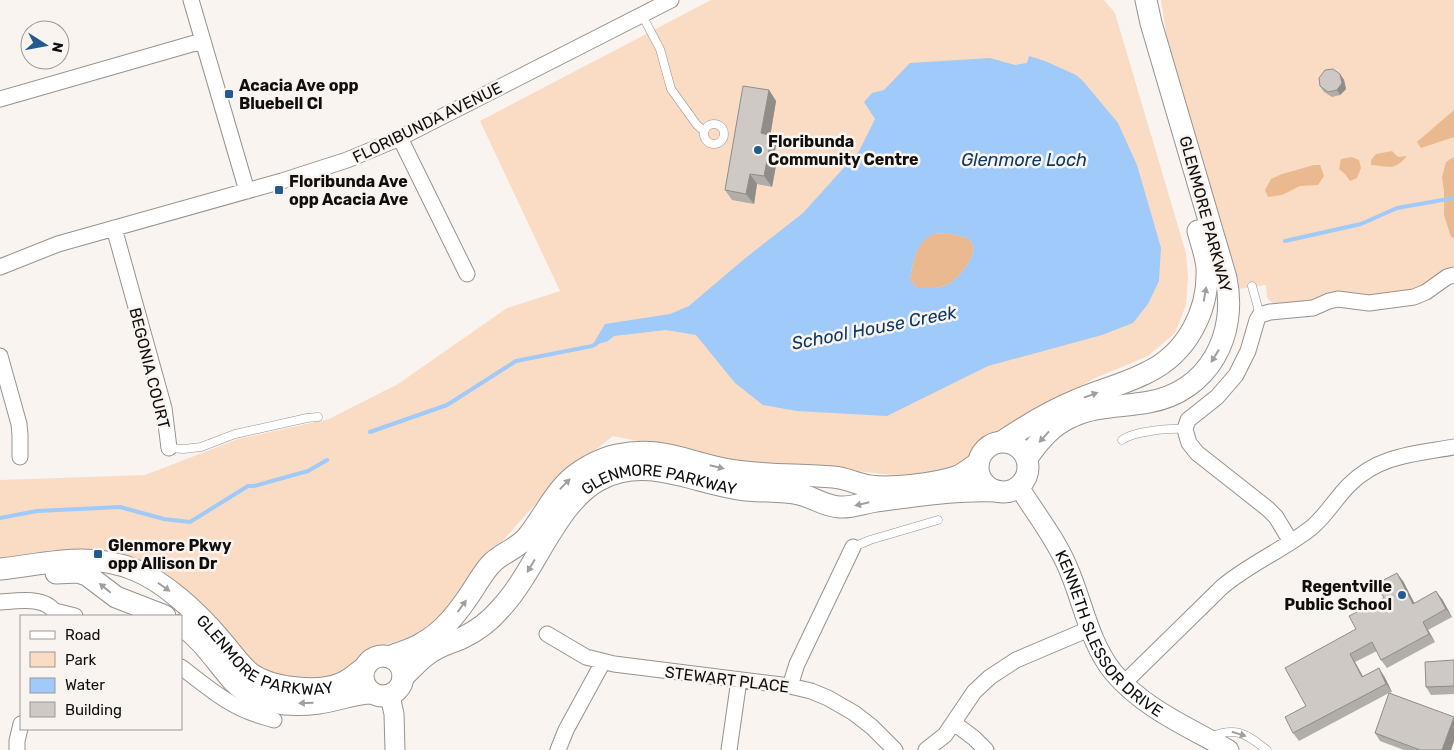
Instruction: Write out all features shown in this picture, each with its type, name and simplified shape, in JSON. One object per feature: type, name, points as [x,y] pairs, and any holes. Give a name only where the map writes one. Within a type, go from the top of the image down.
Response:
[{"type":"main road","name":"GLENMORE PARKWAY","points":[[1003,441],[1040,417],[1078,399],[1129,381],[1156,368],[1172,356],[1184,343],[1196,324],[1202,306],[1207,277],[1203,251],[1131,0]]},
{"type":"main road","name":"GLENMORE PARKWAY","points":[[1027,458],[1049,430],[1073,416],[1096,409],[1149,402],[1180,390],[1203,373],[1215,357],[1228,326],[1229,295],[1226,278],[1188,159],[1146,0]]},
{"type":"main road","points":[[1003,441],[1012,442],[1020,447],[1027,458],[1028,471],[1026,479],[1019,487],[1006,492],[989,488],[978,472],[978,463],[986,448],[994,443],[1003,441]]},
{"type":"main road","name":"GLENMORE PARKWAY","points":[[390,657],[425,642],[448,624],[492,564],[502,555],[520,544],[529,535],[562,486],[578,472],[605,458],[626,453],[658,452],[672,454],[710,466],[739,471],[769,475],[839,477],[863,485],[884,487],[908,486],[955,477],[978,463]]},
{"type":"main road","name":"GLENMORE PARKWAY","points":[[403,677],[428,654],[474,632],[492,618],[514,593],[556,525],[577,497],[592,484],[616,473],[642,469],[657,470],[724,487],[754,491],[793,492],[828,505],[841,507],[942,493],[983,490],[997,491]]},
{"type":"main road","name":"GLENMORE PARKWAY","points":[[0,569],[74,559],[96,560],[136,570],[174,594],[198,615],[249,672],[271,683],[300,688],[330,686],[348,680],[364,668]]},
{"type":"main road","points":[[0,580],[57,572],[78,572],[90,577],[116,597],[162,615]]},
{"type":"main road","name":"GLENMORE PARKWAY","points":[[182,626],[204,644],[234,681],[256,697],[268,701],[296,704],[320,703],[352,695],[381,695]]},
{"type":"main road","points":[[374,657],[390,657],[400,665],[403,671],[399,689],[381,695],[366,689],[362,675],[364,668],[374,657]]},
{"type":"street","points":[[192,0],[202,41],[247,191]]},
{"type":"street","name":"FLORIBUNDA AVENUE","points":[[0,267],[48,247],[339,163],[400,138],[671,0]]},
{"type":"street","points":[[0,99],[202,41]]},
{"type":"street","points":[[400,138],[468,274]]},
{"type":"street","name":"BEGONIA COURT","points":[[114,228],[164,408],[169,448]]},
{"type":"street","points":[[1291,542],[1268,509],[1197,453],[1187,438],[1185,429],[1188,420],[1217,397],[1236,375],[1244,360],[1256,320],[1260,315],[1270,312],[1309,308],[1338,299],[1369,303],[1414,297],[1426,292],[1446,277],[1454,275]]},
{"type":"street","points":[[0,356],[19,424],[20,457]]},
{"type":"street","points":[[1124,683],[1222,587],[1239,573],[1313,527],[1349,486],[1371,469],[1406,454],[1454,447]]},
{"type":"street","name":"KENNETH SLESSOR DRIVE","points":[[1019,487],[1068,566],[1089,629],[1103,658],[1134,693],[1153,707],[1229,750]]},
{"type":"street","points":[[790,686],[797,664],[853,547]]},
{"type":"street","points":[[0,602],[40,602],[50,606],[55,614]]},
{"type":"street","points":[[926,750],[944,735],[974,692],[997,671],[1021,658],[1089,629]]},
{"type":"street","name":"STEWART PLACE","points":[[547,634],[580,654],[603,662],[790,686],[821,695],[846,707],[864,719],[895,750]]},
{"type":"street","points":[[558,750],[566,730],[603,662]]},
{"type":"street","points":[[182,668],[209,689],[230,702],[247,711],[274,720]]},
{"type":"street","points":[[729,750],[739,680]]},
{"type":"street","points":[[381,695],[394,714],[395,750]]},
{"type":"street","points":[[954,723],[986,750]]},
{"type":"street","points":[[17,750],[20,728]]},
{"type":"lane","points":[[642,14],[660,49],[671,89],[696,125],[704,130]]},
{"type":"lane","points":[[1252,286],[1260,315]]},
{"type":"lane","name":"BEGONIA COURT","points":[[169,448],[195,448],[235,434],[307,418],[318,418]]},
{"type":"lane","points":[[1122,440],[1132,435],[1173,428],[1185,429]]},
{"type":"lane","points":[[853,547],[870,540],[938,520]]},
{"type":"lane","points":[[1208,738],[1229,731],[1240,733],[1252,738],[1267,750]]},
{"type":"green space","points":[[711,0],[1104,0],[1115,13],[1186,253],[1188,278],[1186,305],[1175,333],[1148,356],[1093,379],[1038,412],[975,446],[966,464],[910,477],[866,472],[754,465],[613,436],[556,481],[482,564],[443,620],[417,634],[373,649],[347,672],[327,677],[294,680],[260,669],[236,642],[162,576],[0,560],[0,480],[145,475],[238,439],[329,419],[398,384],[507,308],[560,291],[480,121]]},
{"type":"green space","points":[[1161,0],[1454,0],[1454,266],[1440,272],[1423,285],[1407,291],[1364,295],[1339,291],[1310,301],[1275,305],[1267,298],[1266,285],[1239,289],[1238,279],[1167,39]]},
{"type":"shaded area","points":[[1454,110],[1454,137],[1421,148],[1417,142]]},
{"type":"shaded area","points":[[1392,151],[1398,157],[1407,156],[1391,167],[1371,165],[1371,160],[1376,154]]},
{"type":"shaded area","points":[[1352,157],[1359,160],[1361,168],[1357,178],[1350,181],[1339,169],[1341,159]]},
{"type":"shaded area","points":[[1454,157],[1454,238],[1451,237],[1444,215],[1442,177],[1446,162]]},
{"type":"shaded area","points":[[1314,165],[1320,165],[1324,176],[1318,185],[1300,186],[1282,195],[1268,197],[1265,190],[1271,179]]},
{"type":"shaded area","points":[[946,233],[968,238],[973,244],[970,261],[962,272],[949,284],[938,287],[917,288],[910,280],[919,247],[927,237],[933,234]]},
{"type":"water","name":"Glenmore Loch","points":[[1029,56],[1045,61],[1076,75],[1083,81],[1118,123],[1137,165],[1161,248],[1159,281],[1148,304],[1133,323],[1102,335],[988,366],[887,416],[797,411],[763,405],[735,383],[696,335],[666,330],[614,336],[608,341],[592,346],[605,324],[670,314],[689,306],[743,260],[803,213],[859,151],[875,119],[864,102],[872,93],[884,90],[910,63],[990,58],[1015,65],[1027,63]],"holes":[[[946,233],[968,238],[973,245],[970,261],[962,272],[949,284],[941,287],[917,288],[910,280],[916,254],[919,247],[928,237],[934,234]]]},
{"type":"building","points":[[1333,69],[1340,74],[1342,83],[1337,90],[1328,92],[1320,86],[1319,78],[1325,70]]},
{"type":"building","name":"Floribunda Community Centre","points":[[743,86],[769,90],[761,133],[768,135],[767,144],[770,145],[764,176],[750,174],[746,194],[725,190]]},
{"type":"building","points":[[1397,573],[1413,604],[1436,591],[1446,609],[1423,622],[1429,634],[1381,660],[1372,642],[1350,654],[1362,677],[1379,668],[1386,684],[1293,733],[1285,717],[1306,706],[1285,668],[1356,629],[1349,616],[1384,598],[1376,584]]},
{"type":"building","points":[[1454,660],[1454,686],[1426,687],[1425,662]]},
{"type":"building","points":[[1389,693],[1454,717],[1442,750],[1420,750],[1375,733]]},
{"type":"waterway","name":"School House Creek","points":[[1285,241],[1361,224],[1397,208],[1454,198]]},
{"type":"waterway","name":"School House Creek","points":[[370,432],[447,405],[516,361],[596,344]]},
{"type":"waterway","name":"School House Creek","points":[[0,518],[37,511],[120,507],[164,519],[190,522],[248,486],[308,471],[327,460]]},
{"type":"place","name":"Acacia Ave opp Bluebell Cl","points":[[229,94]]},
{"type":"place","name":"Floribunda Community Centre","points":[[758,150]]},
{"type":"place","name":"Floribunda Ave opp Acacia Ave","points":[[279,190]]},
{"type":"place","name":"Glenmore Pkwy opp Allison Dr","points":[[98,554]]},
{"type":"place","name":"Regentville Public School","points":[[1402,595]]}]
